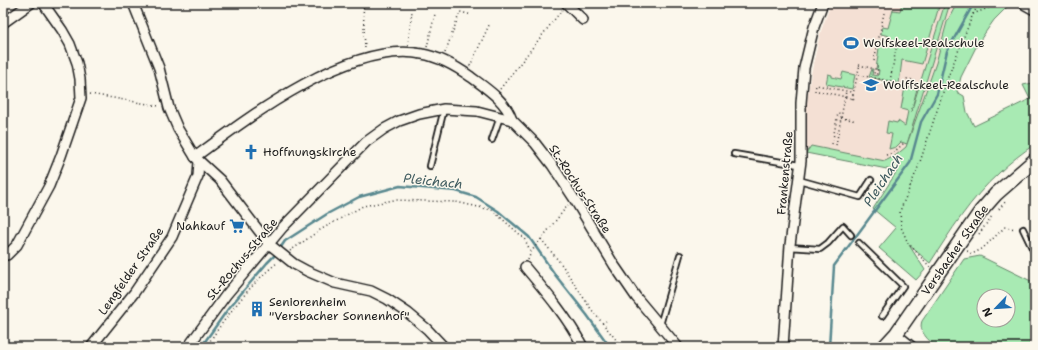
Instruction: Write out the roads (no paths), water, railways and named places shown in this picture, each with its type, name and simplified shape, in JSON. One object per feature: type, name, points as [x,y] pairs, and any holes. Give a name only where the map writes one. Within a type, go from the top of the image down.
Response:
[{"type":"main road","points":[[1026,3],[1035,8]]},
{"type":"main road","name":"Versbacher Straße","points":[[884,347],[896,334],[981,211],[996,194],[1035,160]]},
{"type":"street","points":[[3,23],[31,3]]},
{"type":"street","points":[[3,256],[17,245],[48,186],[81,98],[77,63],[70,44],[43,3]]},
{"type":"street","points":[[133,3],[159,68],[169,108],[178,129],[197,158],[220,180],[269,244],[294,264],[320,277],[335,283],[371,291],[388,299],[427,329],[444,347]]},
{"type":"street","points":[[566,3],[583,20]]},
{"type":"street","name":"Frankenstraße","points":[[783,347],[790,247],[799,180],[802,135],[801,103],[804,68],[814,27],[823,3]]},
{"type":"street","points":[[197,158],[273,102],[346,64],[375,55],[407,53],[422,54],[443,61],[467,74],[495,95],[509,111],[512,120]]},
{"type":"street","name":"St.-Rochus-Straße","points":[[188,347],[226,295],[283,227],[366,142],[384,129],[399,121],[419,114],[444,109],[477,111],[512,120],[535,143],[552,165],[573,197],[614,265],[636,297],[678,347]]},
{"type":"street","name":"Lengfelder Straße","points":[[91,347],[134,292],[172,237],[198,176],[197,158]]},
{"type":"street","points":[[525,267],[548,294],[571,326],[583,347]]},
{"type":"street","points":[[896,334],[912,347]]},
{"type":"lane","points":[[430,166],[444,109]]},
{"type":"lane","points":[[492,140],[500,117]]},
{"type":"lane","points":[[734,154],[799,165]]},
{"type":"lane","points":[[799,180],[860,197],[871,180]]},
{"type":"lane","points":[[790,247],[820,249],[825,247],[843,226],[851,235]]},
{"type":"lane","points":[[1023,229],[1035,254]]},
{"type":"lane","points":[[859,243],[903,286],[882,316]]},
{"type":"lane","points":[[660,327],[680,255]]},
{"type":"waterway","name":"Pleichach","points":[[829,347],[834,266],[910,163],[921,122],[937,94],[947,51],[974,3]]},
{"type":"waterway","name":"Pleichach","points":[[201,347],[228,309],[277,253],[285,241],[327,214],[359,197],[400,186],[456,191],[476,197],[498,211],[529,237],[556,276],[610,347]]},
{"type":"place","name":"Wolfskeel-Realschule","points":[[851,43]]},
{"type":"place","name":"Wolffskeel-Realschule","points":[[871,85]]},
{"type":"place","name":"Hoffnungskirche","points":[[251,152]]},
{"type":"place","name":"Nahkauf","points":[[237,226]]},
{"type":"place","name":"Seniorenheim \"Versbacher Sonnenhof\"","points":[[257,309]]}]
